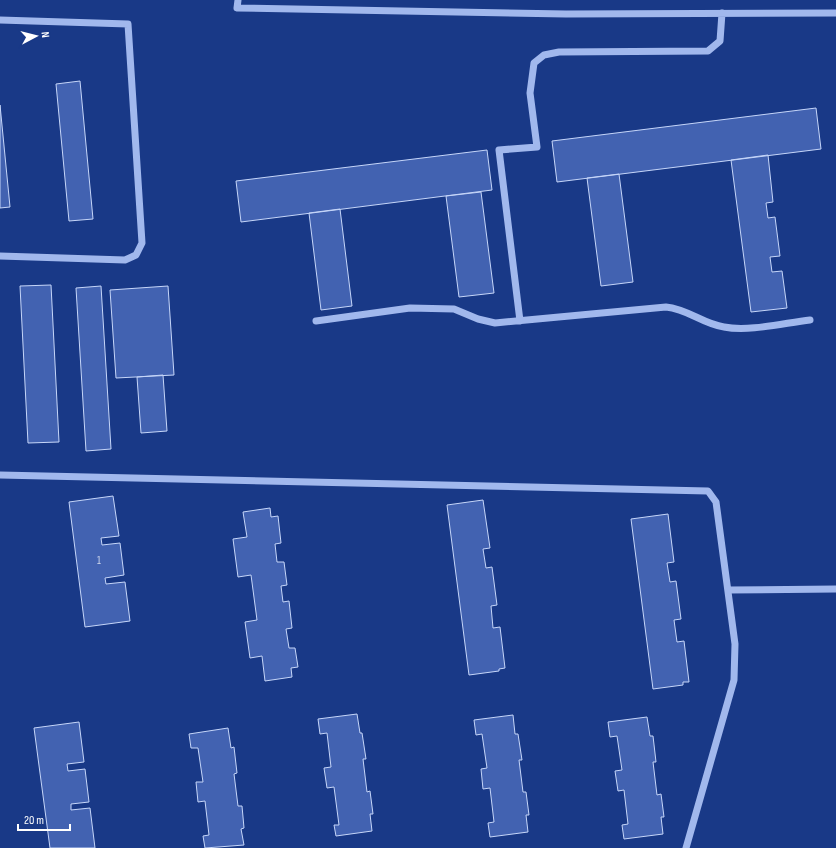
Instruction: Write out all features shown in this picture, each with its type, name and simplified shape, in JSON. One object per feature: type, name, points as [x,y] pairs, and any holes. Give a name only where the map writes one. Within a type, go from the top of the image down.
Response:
[{"type":"street","points":[[238,0],[237,8],[566,14],[836,13]]},
{"type":"street","points":[[520,321],[499,150],[537,146],[530,93],[534,63],[544,55],[559,52],[708,51],[720,41],[722,13]]},
{"type":"street","points":[[0,20],[128,24],[142,243],[136,255],[125,260],[0,256]]},
{"type":"street","points":[[316,322],[410,308],[454,310],[478,319],[496,323],[666,307],[678,308],[723,327],[744,328],[810,320]]},
{"type":"street","points":[[0,475],[708,491],[716,502],[736,644],[734,680],[686,848]]},
{"type":"street","points":[[728,590],[836,589]]},
{"type":"building","points":[[80,81],[93,219],[69,221],[56,84]]},
{"type":"building","points":[[0,105],[10,207],[0,208]]},
{"type":"building","points":[[816,108],[821,149],[557,182],[552,141]]},
{"type":"building","points":[[487,150],[492,190],[241,222],[236,181]]},
{"type":"building","points":[[768,155],[773,202],[766,203],[768,218],[775,217],[780,256],[770,257],[772,272],[782,271],[787,308],[751,312],[731,160]]},
{"type":"building","points":[[619,174],[633,282],[601,286],[587,178]]},
{"type":"building","points":[[481,192],[494,293],[459,297],[446,196]]},
{"type":"building","points":[[340,209],[352,306],[321,310],[309,213]]},
{"type":"building","points":[[51,285],[59,442],[28,443],[20,286]]},
{"type":"building","points":[[101,286],[111,449],[86,451],[76,288]]},
{"type":"building","points":[[168,286],[174,375],[116,378],[110,290]]},
{"type":"building","points":[[163,375],[167,431],[141,433],[137,377]]},
{"type":"building","points":[[113,496],[119,536],[101,538],[102,545],[120,543],[124,575],[105,578],[106,584],[125,582],[130,621],[85,627],[69,502]]},
{"type":"building","points":[[483,500],[490,548],[483,549],[486,568],[492,567],[497,605],[491,606],[493,628],[500,627],[505,668],[499,669],[499,671],[469,675],[447,505]]},
{"type":"building","points":[[270,508],[271,517],[278,516],[281,543],[275,544],[277,562],[284,562],[287,585],[281,586],[283,602],[289,601],[292,628],[286,629],[289,648],[295,648],[298,667],[291,668],[292,677],[265,681],[262,656],[250,658],[245,622],[257,620],[251,575],[238,577],[233,539],[247,537],[243,512]]},
{"type":"building","points":[[668,514],[674,562],[667,563],[670,582],[676,581],[681,619],[674,620],[677,642],[684,641],[689,682],[683,682],[683,685],[653,689],[631,519]]},
{"type":"building","points":[[357,714],[366,759],[363,759],[367,792],[370,791],[373,814],[370,814],[372,831],[336,836],[334,825],[339,825],[334,787],[327,788],[324,768],[331,767],[327,733],[320,734],[318,719]]},
{"type":"building","points":[[513,715],[515,734],[518,734],[522,760],[519,760],[523,792],[526,792],[529,815],[526,815],[528,832],[490,837],[488,823],[494,822],[490,788],[483,789],[481,769],[487,768],[482,734],[476,735],[474,720]]},
{"type":"building","points":[[647,717],[650,736],[653,736],[656,762],[653,762],[657,795],[661,794],[664,817],[661,817],[663,834],[624,839],[622,825],[628,824],[624,790],[618,791],[615,771],[622,770],[617,736],[610,737],[608,722]]},
{"type":"building","points":[[79,722],[84,762],[67,764],[68,771],[85,769],[89,802],[71,804],[71,810],[90,808],[95,848],[50,848],[34,728]]},
{"type":"building","points":[[228,728],[231,748],[234,747],[237,773],[234,774],[238,806],[242,806],[244,828],[241,829],[244,845],[205,848],[203,836],[209,835],[205,801],[198,802],[196,782],[203,782],[198,748],[191,748],[189,734]]}]
